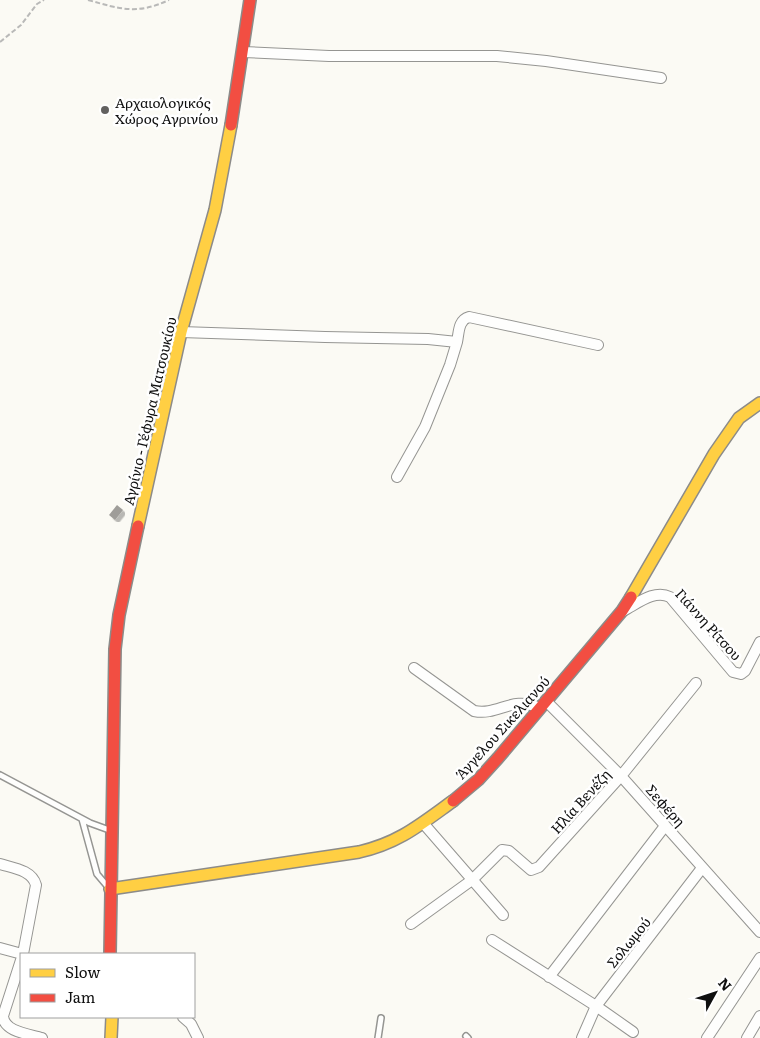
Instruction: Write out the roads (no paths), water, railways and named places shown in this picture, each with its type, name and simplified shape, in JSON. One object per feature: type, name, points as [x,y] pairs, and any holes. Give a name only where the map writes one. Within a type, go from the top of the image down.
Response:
[{"type":"main road","name":"Αγρίνιο - Γέφυρα Ματσουκίου","points":[[110,953],[114,752],[113,670],[118,615],[181,332],[215,210],[233,116],[250,0]]},
{"type":"main road","name":"Άγγελου Σικελιανού","points":[[110,889],[359,852],[396,840],[462,794],[478,780],[622,611],[714,454],[739,418],[760,403]]},
{"type":"main road","points":[[111,1038],[112,1018]]},
{"type":"street","points":[[243,52],[329,56],[497,56],[546,61],[661,78]]},
{"type":"street","points":[[397,476],[425,427],[450,365],[461,323],[465,318],[468,317],[598,346]]},
{"type":"street","points":[[181,332],[428,339],[457,342]]},
{"type":"street","name":"Γιάννη Ρίτσου","points":[[622,611],[652,596],[664,594],[670,597],[733,672],[737,674],[745,671],[760,642]]},
{"type":"street","points":[[414,668],[474,711],[486,712],[520,703],[543,705]]},
{"type":"street","name":"Ηλία Βενέζη","points":[[472,880],[502,850],[509,851],[531,870],[539,867],[621,776],[696,683]]},
{"type":"street","name":"Σεφέρη","points":[[543,705],[621,776],[760,932]]},
{"type":"street","points":[[423,823],[503,915]]},
{"type":"street","points":[[549,977],[665,826]]},
{"type":"street","points":[[0,864],[29,874],[35,881],[36,886],[22,953]]},
{"type":"street","name":"Σολωμού","points":[[582,1038],[596,1006],[702,868]]},
{"type":"street","points":[[412,924],[472,880]]},
{"type":"street","points":[[492,940],[596,1006],[633,1032]]},
{"type":"street","points":[[0,948],[20,953]]},
{"type":"street","points":[[707,1038],[760,958]]},
{"type":"street","points":[[20,963],[3,1020],[10,1028],[42,1038]]},
{"type":"street","points":[[747,1038],[760,1016]]},
{"type":"street","points":[[183,1018],[191,1024],[198,1038]]},
{"type":"lane","points":[[0,775],[82,819],[112,831]]},
{"type":"lane","points":[[82,819],[97,874],[110,889]]},
{"type":"lane","points":[[378,1038],[381,1018]]},
{"type":"place","name":"Αρχαιολογικός Χώρος Αγρινίου","points":[[105,110]]}]
